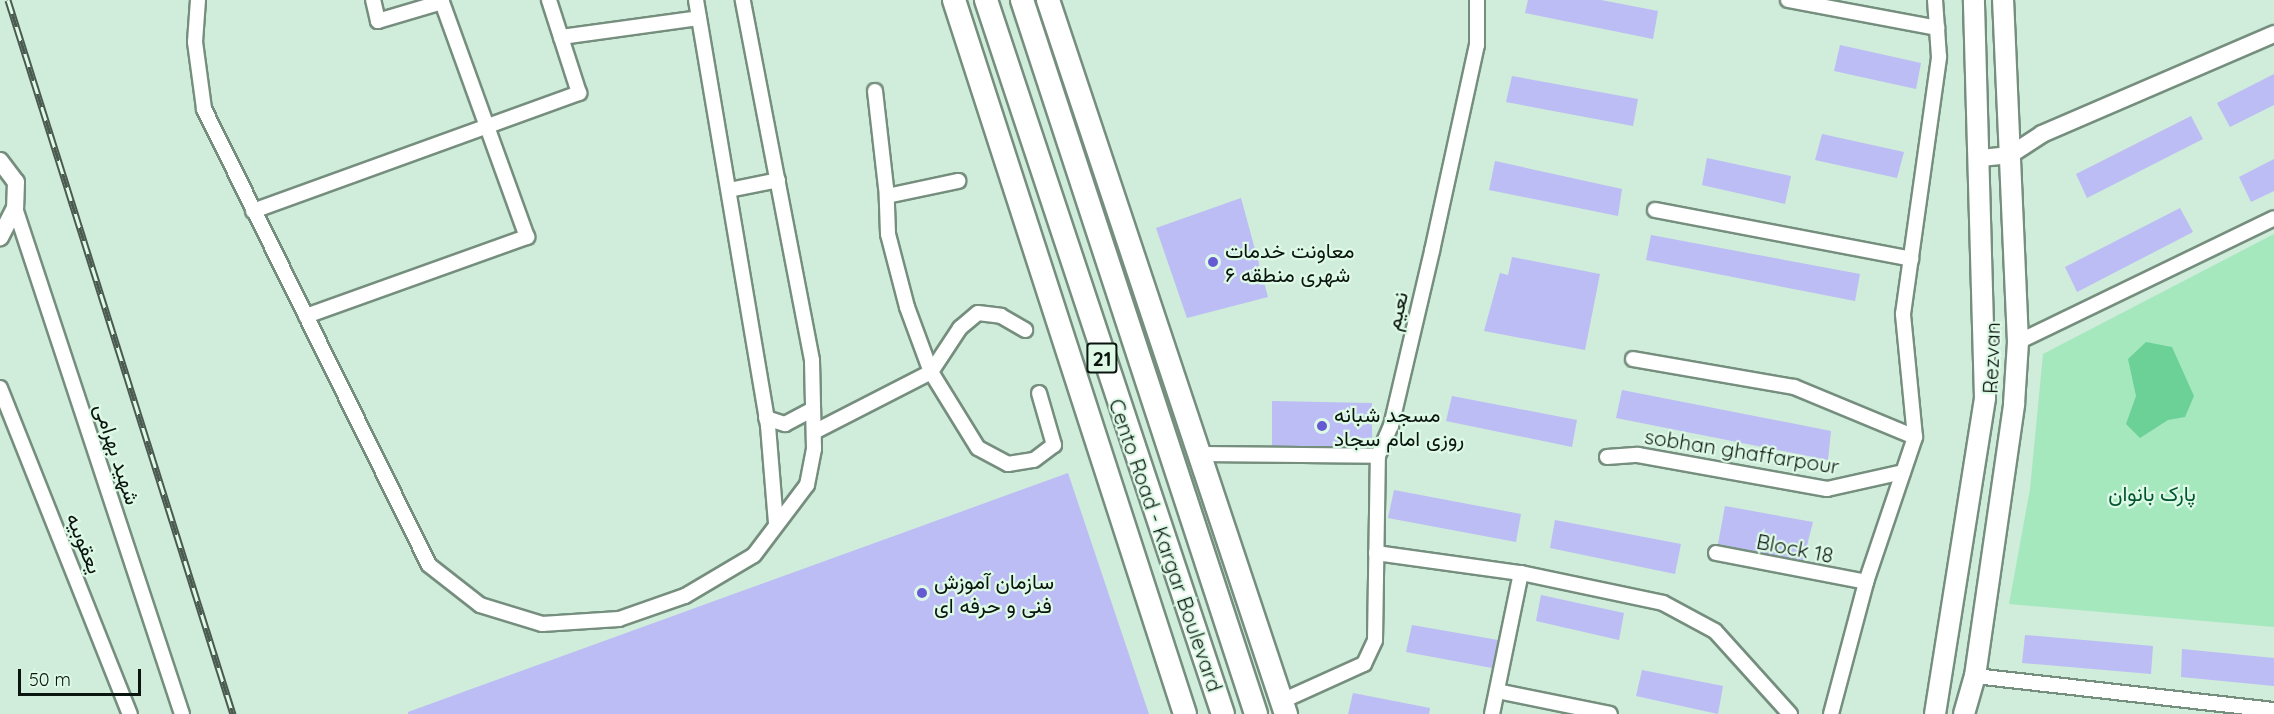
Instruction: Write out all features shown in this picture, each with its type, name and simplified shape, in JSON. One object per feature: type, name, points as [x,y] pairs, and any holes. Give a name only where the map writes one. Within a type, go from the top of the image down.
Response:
[{"type":"highway","points":[[954,0],[1185,714]]},
{"type":"highway","name":"Cento Road - Kargar Boulevard","points":[[986,0],[1223,714]]},
{"type":"highway","name":"Cento Road - Kargar Boulevard","points":[[1022,0],[1256,714]]},
{"type":"highway","points":[[1048,0],[1284,708]]},
{"type":"main road","name":"Rezvan","points":[[1935,714],[1985,398],[1981,158],[1974,0]]},
{"type":"main road","name":"Rezvan","points":[[1964,714],[1975,676],[2018,342],[2003,0]]},
{"type":"street","points":[[198,0],[195,42],[204,109],[429,565],[480,605],[542,624],[619,619],[685,596],[754,555],[807,485],[814,432],[812,360],[743,0]]},
{"type":"street","points":[[306,316],[527,237],[484,128],[442,2],[378,21],[373,0]]},
{"type":"street","points":[[254,211],[579,93],[549,0]]},
{"type":"street","points":[[696,0],[766,418],[776,523]]},
{"type":"street","name":"نعیم","points":[[1378,456],[1390,426],[1435,239],[1477,45],[1477,0]]},
{"type":"street","points":[[1788,0],[1936,28]]},
{"type":"street","points":[[1831,714],[1866,582],[1915,437],[1903,314],[1939,57],[1935,0]]},
{"type":"street","points":[[561,37],[699,18]]},
{"type":"street","points":[[1981,158],[2010,155],[2042,134],[2274,34]]},
{"type":"street","points":[[875,91],[887,196],[888,234],[907,308],[931,372],[961,428],[978,448],[1008,464],[1034,460],[1054,445],[1039,393]]},
{"type":"street","points":[[0,161],[16,182],[15,208],[0,237]]},
{"type":"street","points":[[729,190],[778,180]]},
{"type":"street","points":[[887,196],[958,180]]},
{"type":"street","name":"شهید بهرامی","points":[[15,208],[182,714]]},
{"type":"street","points":[[1655,210],[1911,259]]},
{"type":"street","points":[[2018,342],[2274,218]]},
{"type":"street","points":[[814,432],[931,372],[947,344],[978,313],[1001,316],[1024,330]]},
{"type":"street","points":[[1633,359],[1794,387],[1915,437]]},
{"type":"street","name":"یعقوبیه","points":[[0,388],[130,714]]},
{"type":"street","points":[[766,418],[785,424],[813,409]]},
{"type":"street","points":[[1201,454],[1378,456],[1375,640],[1364,664],[1284,708]]},
{"type":"street","name":"sobhan ghaffarpour","points":[[1607,457],[1638,455],[1827,489],[1904,472]]},
{"type":"street","points":[[1376,553],[1521,573],[1663,603],[1715,631],[1790,714]]},
{"type":"street","name":"Block 18","points":[[1716,554],[1866,582]]},
{"type":"street","points":[[1492,714],[1521,573]]},
{"type":"street","points":[[1975,676],[2274,710]]},
{"type":"street","points":[[1497,691],[1610,714]]},
{"type":"green space","name":"پارک بانوان","points":[[2274,234],[2274,627],[2009,604],[2030,489],[2043,354]]},
{"type":"shaded area","points":[[2146,342],[2172,347],[2194,396],[2185,417],[2168,420],[2140,438],[2126,424],[2136,396],[2128,359]]},
{"type":"building","points":[[1528,0],[1601,0],[1658,11],[1653,39],[1525,13]]},
{"type":"building","points":[[1840,45],[1921,63],[1916,89],[1834,71]]},
{"type":"building","points":[[2274,74],[2274,105],[2230,127],[2217,103]]},
{"type":"building","points":[[1512,76],[1638,99],[1633,126],[1506,102]]},
{"type":"building","points":[[2191,116],[2203,139],[2087,198],[2076,174]]},
{"type":"building","points":[[1822,134],[1904,152],[1897,178],[1815,160]]},
{"type":"building","points":[[1707,158],[1791,176],[1785,204],[1702,185]]},
{"type":"building","points":[[2274,159],[2274,191],[2251,202],[2239,177]]},
{"type":"building","points":[[1495,161],[1622,189],[1618,216],[1489,190]]},
{"type":"building","name":"معاونت خدمات شهری منطقه ۶","points":[[1241,198],[1268,297],[1187,318],[1156,228]]},
{"type":"building","points":[[2180,208],[2193,232],[2077,292],[2065,267]]},
{"type":"building","points":[[1651,235],[1860,274],[1855,301],[1646,260]]},
{"type":"building","points":[[1512,257],[1600,274],[1585,350],[1484,331],[1500,273],[1508,275]]},
{"type":"building","points":[[1622,390],[1831,431],[1828,460],[1616,418]]},
{"type":"building","points":[[1452,396],[1577,420],[1572,447],[1446,421]]},
{"type":"building","name":"مسجد شبانه روزی امام سجاد","points":[[1272,401],[1372,403],[1372,447],[1272,446]]},
{"type":"building","name":"سازمان آموزش فنی و حرفه ای","points":[[1068,473],[1149,714],[408,714],[408,712]]},
{"type":"building","points":[[1394,490],[1521,514],[1516,542],[1388,518]]},
{"type":"building","points":[[1725,506],[1813,522],[1803,561],[1718,544]]},
{"type":"building","points":[[1555,520],[1681,544],[1675,574],[1550,548]]},
{"type":"building","points":[[1541,595],[1624,613],[1619,640],[1536,621]]},
{"type":"building","points":[[1412,625],[1498,640],[1492,668],[1406,652]]},
{"type":"building","points":[[2025,635],[2153,646],[2151,674],[2022,663]]},
{"type":"building","points":[[2182,649],[2274,658],[2274,686],[2181,677]]},
{"type":"building","points":[[1642,670],[1723,686],[1718,714],[1636,696]]},
{"type":"building","points":[[1353,693],[1430,708],[1429,714],[1348,714]]},
{"type":"railway","points":[[8,0],[233,714]]},
{"type":"place","name":"معاونت خدمات شهری منطقه ۶","points":[[1213,262]]},
{"type":"place","name":"مسجد شبانه روزی امام سجاد","points":[[1322,426]]},
{"type":"place","name":"سازمان آموزش فنی و حرفه ای","points":[[922,593]]}]
